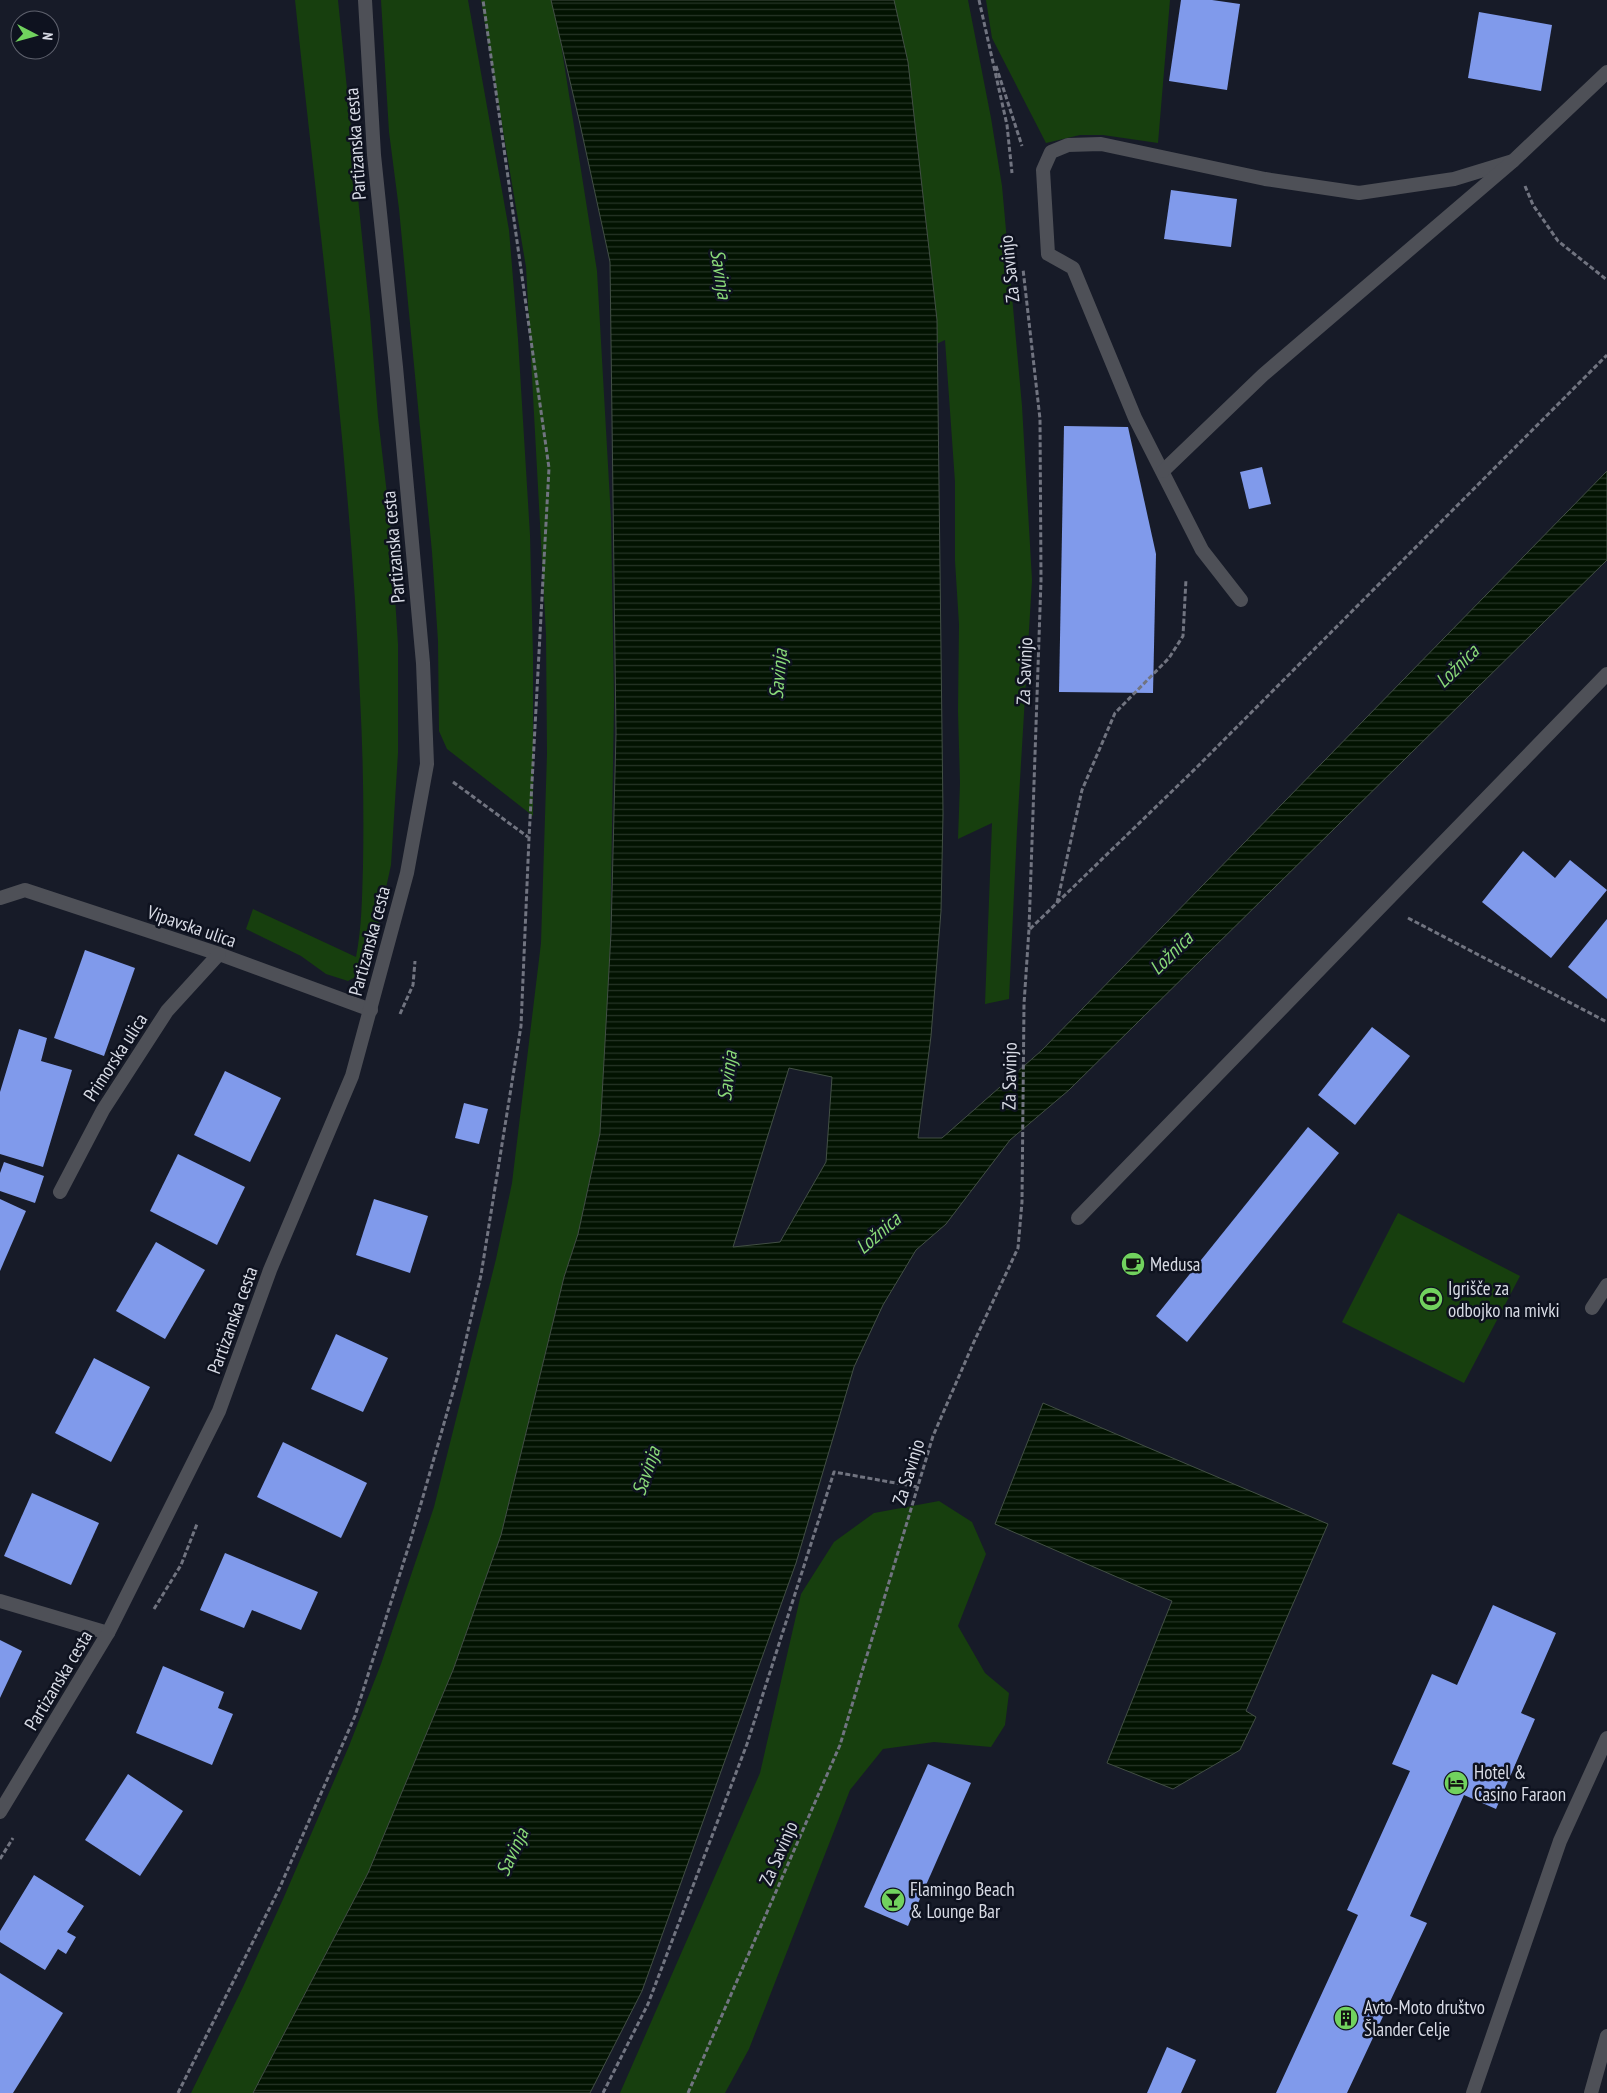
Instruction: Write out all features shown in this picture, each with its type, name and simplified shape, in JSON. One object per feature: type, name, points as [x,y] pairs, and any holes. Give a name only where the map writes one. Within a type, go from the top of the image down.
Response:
[{"type":"street","name":"Partizanska cesta","points":[[0,1812],[108,1633],[219,1411],[270,1270],[352,1076],[407,873],[427,764],[423,663],[396,367],[374,155],[365,0]]},
{"type":"street","points":[[1163,471],[1263,375],[1513,161],[1607,72]]},
{"type":"street","points":[[1241,600],[1202,550],[1136,418],[1073,268],[1048,254],[1043,170],[1052,152],[1068,145],[1101,144],[1265,179],[1359,193],[1454,179],[1513,161]]},
{"type":"street","points":[[1078,1218],[1384,906],[1607,674]]},
{"type":"street","name":"Vipavska ulica","points":[[0,898],[25,890],[219,954],[371,1010]]},
{"type":"street","name":"Primorska ulica","points":[[60,1192],[103,1110],[167,1011],[219,954]]},
{"type":"street","points":[[1592,1308],[1607,1284]]},
{"type":"street","points":[[0,1601],[108,1633]]},
{"type":"street","points":[[1473,2093],[1560,1841],[1607,1738]]},
{"type":"street","points":[[1591,2093],[1607,2036]]},
{"type":"path","points":[[178,2093],[280,1887],[355,1716],[410,1542],[457,1378],[481,1275],[521,1026],[549,468],[483,0]]},
{"type":"path","points":[[979,0],[1007,125],[1012,174]]},
{"type":"path","points":[[990,49],[1024,150]]},
{"type":"path","points":[[1513,161],[1533,205],[1558,241],[1607,280]]},
{"type":"path","name":"Za Savinjo","points":[[688,2093],[840,1745],[933,1436],[1018,1248],[1022,1202],[1024,1004],[1029,929],[1041,580],[1040,419],[1022,262]]},
{"type":"path","points":[[1029,929],[1196,767],[1607,355]]},
{"type":"path","points":[[1057,903],[1082,790],[1115,713],[1170,658],[1183,636],[1188,584],[1185,574]]},
{"type":"path","points":[[427,764],[529,838]]},
{"type":"path","points":[[1384,906],[1607,1022]]},
{"type":"path","points":[[603,2093],[648,2004],[747,1744],[834,1472],[918,1487]]},
{"type":"green space","points":[[295,0],[338,0],[370,316],[378,417],[390,520],[398,644],[398,753],[391,865],[374,943],[364,972],[348,981],[326,974],[301,956],[246,929],[253,909],[356,957],[361,911],[363,760],[356,610],[342,435]]},
{"type":"green space","points":[[381,0],[468,0],[509,230],[518,339],[530,535],[533,656],[533,816],[447,749],[439,731],[438,641],[432,552],[399,209],[389,132]]},
{"type":"green space","points":[[481,0],[554,0],[597,271],[611,518],[614,701],[610,950],[602,1122],[578,1234],[564,1277],[501,1535],[453,1670],[368,1873],[253,2093],[191,2093],[243,1987],[284,1897],[349,1746],[381,1664],[434,1507],[496,1259],[512,1183],[541,943],[547,754],[546,634],[526,267]]},
{"type":"green space","points":[[885,0],[968,0],[1002,186],[1022,406],[1032,580],[1009,999],[985,1004],[992,823],[958,839],[960,783],[958,711],[959,624],[955,561],[955,482],[945,340],[932,346]]},
{"type":"green space","points":[[986,0],[1170,0],[1158,143],[1103,135],[1080,135],[1046,143],[992,38]]},
{"type":"green space","name":"Igrišče za odbojko na mivki","points":[[1398,1213],[1520,1276],[1464,1383],[1342,1322]]},
{"type":"green space","points":[[939,1501],[972,1522],[986,1554],[958,1626],[985,1673],[1009,1693],[1005,1725],[991,1747],[934,1742],[883,1749],[850,1790],[749,2049],[725,2093],[620,2093],[760,1773],[801,1594],[834,1542],[874,1513]]},
{"type":"water","points":[[551,0],[894,0],[908,62],[937,320],[943,814],[941,911],[931,1036],[918,1138],[942,1138],[1041,1051],[1607,471],[1607,560],[1069,1090],[1010,1140],[946,1224],[916,1250],[883,1305],[854,1367],[796,1563],[642,1991],[590,2093],[253,2093],[368,1873],[453,1670],[501,1535],[564,1277],[578,1234],[600,1133],[611,933],[616,733],[610,262]],"holes":[[[789,1068],[832,1077],[826,1162],[780,1242],[733,1247]]]},
{"type":"water","points":[[1043,1403],[1328,1524],[1246,1711],[1256,1717],[1240,1750],[1173,1789],[1107,1763],[1172,1601],[995,1524]]},
{"type":"building","points":[[1181,0],[1212,0],[1240,4],[1227,90],[1169,81]]},
{"type":"building","points":[[1479,12],[1552,25],[1541,91],[1468,78]]},
{"type":"building","points":[[1171,190],[1237,199],[1231,247],[1164,239]]},
{"type":"building","points":[[1064,426],[1128,427],[1156,554],[1153,693],[1059,692]]},
{"type":"building","points":[[1262,467],[1271,504],[1249,509],[1240,472]]},
{"type":"building","points":[[1523,851],[1555,878],[1570,860],[1607,890],[1551,958],[1482,902]]},
{"type":"building","points":[[1607,919],[1607,999],[1568,967]]},
{"type":"building","points":[[85,950],[135,968],[104,1056],[54,1038]]},
{"type":"building","points":[[1372,1027],[1410,1056],[1355,1125],[1318,1095]]},
{"type":"building","points":[[19,1029],[47,1038],[41,1061],[72,1070],[43,1167],[0,1154],[0,1092]]},
{"type":"building","points":[[225,1071],[281,1098],[250,1162],[194,1135]]},
{"type":"building","points":[[464,1103],[488,1109],[479,1144],[455,1138]]},
{"type":"building","points":[[1308,1127],[1339,1153],[1187,1342],[1156,1316]]},
{"type":"building","points":[[178,1154],[245,1187],[217,1245],[150,1211]]},
{"type":"building","points":[[4,1162],[44,1176],[35,1203],[0,1191],[0,1173]]},
{"type":"building","points":[[0,1199],[26,1211],[0,1271]]},
{"type":"building","points":[[374,1199],[428,1216],[410,1273],[356,1255]]},
{"type":"building","points":[[156,1242],[205,1270],[165,1339],[116,1311]]},
{"type":"building","points":[[336,1334],[388,1358],[363,1412],[311,1389]]},
{"type":"building","points":[[94,1358],[150,1387],[111,1462],[55,1433]]},
{"type":"building","points":[[283,1442],[367,1483],[341,1538],[257,1497]]},
{"type":"building","points":[[32,1493],[99,1523],[71,1585],[4,1556]]},
{"type":"building","points":[[225,1553],[318,1592],[301,1630],[252,1610],[244,1628],[200,1610]]},
{"type":"building","name":"Hotel & Casino Faraon","points":[[1493,1605],[1556,1633],[1521,1713],[1535,1719],[1496,1809],[1464,1795],[1410,1916],[1427,1923],[1347,2093],[1276,2093],[1358,1915],[1347,1910],[1410,1771],[1392,1764],[1432,1674],[1457,1685]]},
{"type":"building","points":[[0,1640],[22,1651],[0,1698]]},
{"type":"building","points":[[163,1666],[224,1692],[218,1708],[233,1714],[212,1765],[136,1733]]},
{"type":"building","points":[[928,1764],[971,1783],[908,1926],[864,1907]]},
{"type":"building","points":[[128,1774],[183,1811],[140,1876],[85,1840]]},
{"type":"building","points":[[34,1875],[84,1906],[67,1932],[76,1937],[66,1954],[58,1949],[45,1970],[0,1942],[0,1931]]},
{"type":"building","points":[[0,1973],[63,2013],[13,2093],[0,2093]]},
{"type":"building","points":[[1167,2047],[1196,2060],[1181,2093],[1147,2093]]},
{"type":"place","name":"Medusa","points":[[1133,1264]]},
{"type":"place","name":"Igrišče za odbojko na mivki","points":[[1431,1299]]},
{"type":"place","name":"Hotel & Casino Faraon","points":[[1456,1783]]},
{"type":"place","name":"Flamingo Beach & Lounge Bar","points":[[893,1900]]},
{"type":"place","name":"Avto-Moto društvo Šlander Celje","points":[[1346,2018]]},
{"type":"water label","name":"Savinja","points":[[721,274]]},
{"type":"water label","name":"Ložnica","points":[[1457,666]]},
{"type":"water label","name":"Savinja","points":[[778,674]]},
{"type":"water label","name":"Ložnica","points":[[1171,953]]},
{"type":"water label","name":"Savinja","points":[[727,1076]]},
{"type":"water label","name":"Ložnica","points":[[878,1233]]},
{"type":"water label","name":"Savinja","points":[[646,1471]]},
{"type":"water label","name":"Savinja","points":[[512,1852]]}]
